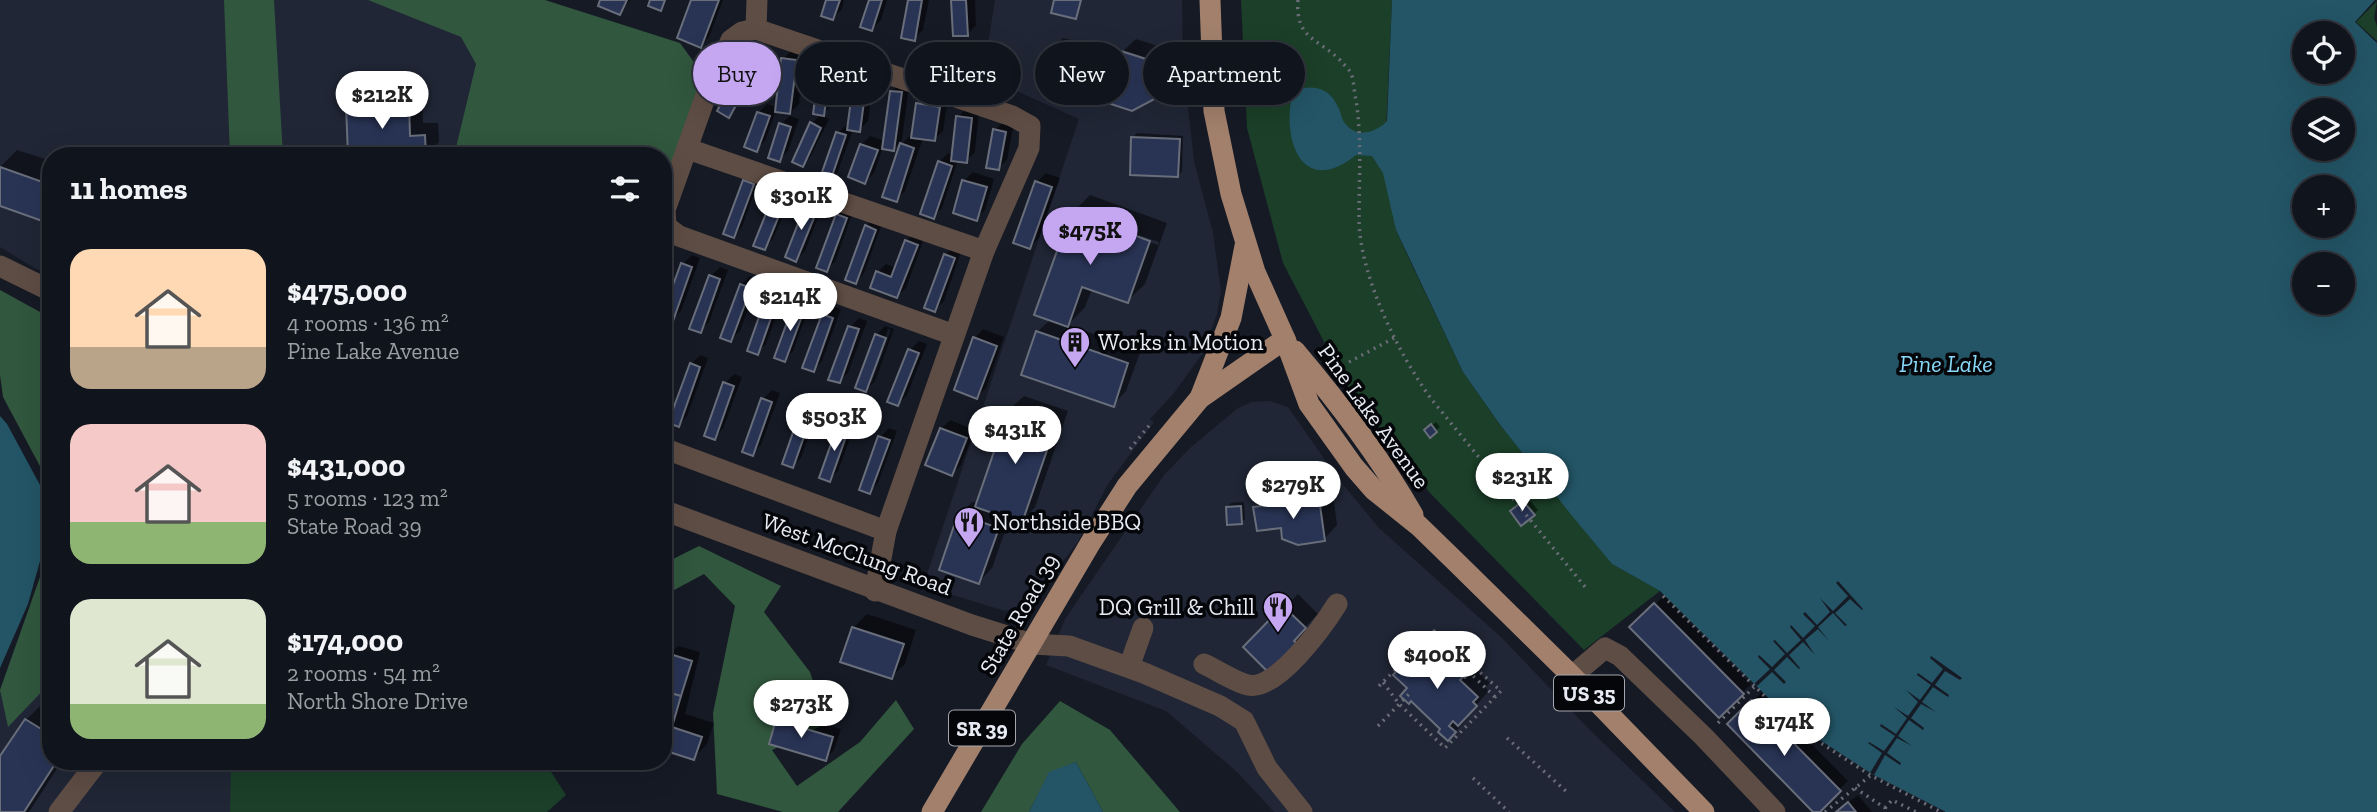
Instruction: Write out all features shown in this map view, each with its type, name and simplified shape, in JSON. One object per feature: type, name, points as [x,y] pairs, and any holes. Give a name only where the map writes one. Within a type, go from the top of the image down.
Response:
[{"type":"main road","name":"Pine Lake Avenue","points":[[1210,0],[1214,111],[1231,194],[1255,272],[1284,339],[1334,397],[1394,483],[1419,526],[1572,676],[1704,812]]},
{"type":"main road","points":[[1200,398],[1231,318],[1246,242]]},
{"type":"main road","name":"State Road 39","points":[[932,812],[1091,542],[1128,486],[1200,398],[1284,339]]},
{"type":"street","points":[[756,29],[757,0]]},
{"type":"street","points":[[672,191],[706,95],[731,40],[742,32],[756,29],[1000,112],[1030,126],[1029,148],[984,251],[886,531],[875,591]]},
{"type":"street","points":[[688,149],[984,251]]},
{"type":"street","points":[[672,231],[679,236],[954,335]]},
{"type":"street","points":[[0,266],[42,287]]},
{"type":"street","points":[[672,451],[886,531]]},
{"type":"street","name":"West McClung Road","points":[[672,513],[875,591],[1032,644],[1069,646],[1129,667],[1220,706],[1244,722],[1267,768],[1302,812]]},
{"type":"street","points":[[1204,664],[1248,685],[1262,685],[1279,673],[1321,629],[1337,604]]},
{"type":"street","points":[[1129,667],[1143,628]]},
{"type":"street","points":[[1572,676],[1605,648],[1620,656],[1704,737],[1775,812]]},
{"type":"street","points":[[59,812],[91,770]]},
{"type":"path","points":[[1298,0],[1298,20],[1306,34],[1351,72],[1360,131],[1359,221],[1362,248],[1394,338],[1412,372],[1432,400],[1586,588]]},
{"type":"path","points":[[1349,362],[1394,338]]},
{"type":"path","points":[[1663,596],[1795,726],[1871,775],[1941,812]]},
{"type":"path","points":[[1434,631],[1501,691],[1445,748],[1381,684],[1424,640],[1434,631]]},
{"type":"path","points":[[1424,640],[1451,669],[1465,677],[1469,673],[1495,697]]},
{"type":"path","points":[[1704,737],[1755,686]]},
{"type":"path","points":[[1378,726],[1410,692]]},
{"type":"path","points":[[1507,738],[1568,793]]},
{"type":"path","points":[[1825,812],[1871,775]]},
{"type":"path","points":[[1473,778],[1509,812]]},
{"type":"path","points":[[1855,788],[1884,810],[1892,800],[1916,812]]},
{"type":"shaded area","points":[[0,0],[424,0],[628,147],[42,147],[42,271],[0,247]]},
{"type":"shaded area","points":[[995,0],[1182,0],[1183,42],[1143,42],[1143,105],[1188,105],[1194,161],[1213,233],[1221,291],[1217,314],[1203,353],[1174,393],[1150,419],[1154,422],[1108,484],[1078,542],[1030,604],[1005,611],[923,586],[1079,119],[1048,105],[1129,105],[1129,42],[1035,42],[1035,99],[1021,93],[1021,42],[988,42]]},
{"type":"shaded area","points":[[1270,401],[1288,407],[1337,477],[1378,527],[1502,638],[1588,728],[1675,812],[1274,812],[1237,772],[1166,711],[1046,665],[1065,619],[1164,475],[1190,448],[1238,408],[1252,402]]},
{"type":"shaded area","points":[[42,670],[42,770],[238,770],[239,812],[0,812],[0,689]]},
{"type":"green space","points":[[224,0],[274,0],[282,147],[230,147]]},
{"type":"green space","points":[[368,0],[545,0],[680,43],[693,61],[695,105],[672,179],[672,147],[456,147],[476,64],[461,37]]},
{"type":"green space","points":[[1241,0],[1392,0],[1386,132],[1396,230],[1463,372],[1501,426],[1612,564],[1660,591],[1584,650],[1430,493],[1346,384],[1283,263],[1247,128],[1246,105],[1305,105],[1305,42],[1243,42]]},
{"type":"green space","points":[[2377,1],[2374,18],[2377,41],[2356,22]]},
{"type":"green space","points":[[0,290],[42,313],[42,470],[3,397],[0,375]]},
{"type":"green space","points":[[699,546],[781,586],[764,612],[810,672],[827,723],[772,750],[797,786],[860,742],[896,700],[914,729],[838,812],[783,812],[717,794],[713,713],[735,606],[704,574],[672,591],[672,560]]},
{"type":"green space","points":[[42,571],[42,691],[8,727],[0,690]]},
{"type":"green space","points":[[1060,701],[1110,730],[1180,812],[1103,812],[1076,762],[1049,773],[1029,812],[981,812],[1022,744]]},
{"type":"green space","points":[[231,770],[550,770],[566,795],[547,812],[230,812]]},
{"type":"water","name":"Pine Lake","points":[[1392,0],[2375,0],[2355,22],[2377,43],[2377,812],[1946,812],[1872,774],[1794,723],[1660,591],[1612,564],[1573,517],[1501,426],[1463,372],[1396,230],[1383,173],[1372,156],[1356,155],[1337,167],[1321,170],[1308,166],[1299,157],[1293,143],[1291,105],[1305,105],[1305,88],[1319,89],[1330,95],[1344,122],[1354,131],[1377,129],[1387,121]]},
{"type":"water","points":[[0,416],[40,485],[42,554],[28,604],[0,668]]},
{"type":"water","points":[[1076,762],[1103,812],[1029,812],[1049,772]]},
{"type":"pier","points":[[1838,581],[1863,609],[1850,599],[1835,613],[1847,625],[1833,613],[1818,627],[1829,641],[1818,629],[1805,640],[1815,655],[1803,642],[1789,655],[1800,668],[1787,657],[1774,670],[1786,682],[1784,684],[1772,672],[1757,686],[1754,684],[1770,669],[1759,655],[1772,667],[1785,654],[1773,641],[1787,653],[1801,640],[1791,625],[1803,638],[1815,626],[1803,614],[1805,612],[1817,625],[1830,612],[1820,598],[1833,611],[1848,596],[1836,583]]},
{"type":"pier","points":[[1931,656],[1962,678],[1960,680],[1945,671],[1935,685],[1949,695],[1948,697],[1933,687],[1922,702],[1936,712],[1921,704],[1911,718],[1924,728],[1923,730],[1909,720],[1898,736],[1912,746],[1897,738],[1887,753],[1901,763],[1900,765],[1885,755],[1874,775],[1870,773],[1882,753],[1868,743],[1884,751],[1895,736],[1880,726],[1881,724],[1896,734],[1907,718],[1894,707],[1908,716],[1918,702],[1906,690],[1920,700],[1931,685],[1917,675],[1918,673],[1932,683],[1943,669]]},
{"type":"building","points":[[600,0],[627,0],[620,15],[598,6]]},
{"type":"building","points":[[650,0],[665,0],[661,11],[648,6]]},
{"type":"building","points":[[691,0],[719,0],[703,42],[693,42],[693,45],[677,38]]},
{"type":"building","points":[[826,0],[840,0],[833,20],[821,16]]},
{"type":"building","points":[[869,0],[882,0],[872,31],[860,27]]},
{"type":"building","points":[[908,0],[922,0],[915,41],[901,38]]},
{"type":"building","points":[[951,0],[966,0],[968,36],[953,36]]},
{"type":"building","points":[[1054,0],[1081,0],[1076,19],[1051,13]]},
{"type":"building","points":[[1129,54],[1143,58],[1143,105],[1132,111],[1114,105],[1129,105]]},
{"type":"building","points":[[781,58],[795,60],[790,114],[775,112],[776,105],[781,105]]},
{"type":"building","points":[[891,91],[902,92],[894,151],[882,149],[888,105],[891,105]]},
{"type":"building","points":[[409,103],[410,136],[425,135],[426,147],[348,147],[346,105]]},
{"type":"building","points":[[720,105],[736,105],[729,118],[717,111]]},
{"type":"building","points":[[814,105],[825,105],[824,116],[813,114]]},
{"type":"building","points":[[850,105],[864,105],[860,132],[847,130]]},
{"type":"building","points":[[916,105],[940,107],[935,141],[911,138]]},
{"type":"building","points":[[757,112],[770,116],[757,152],[744,147]]},
{"type":"building","points":[[956,116],[972,118],[967,163],[951,161]]},
{"type":"building","points":[[810,122],[821,128],[803,167],[792,162]]},
{"type":"building","points":[[779,123],[791,127],[780,162],[768,158]]},
{"type":"building","points":[[993,129],[1006,132],[999,170],[986,168]]},
{"type":"building","points":[[836,132],[846,135],[830,182],[820,178]]},
{"type":"building","points":[[1131,137],[1180,139],[1178,177],[1130,175]]},
{"type":"building","points":[[900,143],[914,148],[897,202],[882,197]]},
{"type":"building","points":[[860,144],[878,150],[865,184],[848,177]]},
{"type":"building","points":[[938,161],[952,166],[934,219],[920,214]]},
{"type":"building","points":[[0,167],[42,182],[42,221],[0,206]]},
{"type":"building","points":[[743,180],[754,184],[734,238],[723,234]]},
{"type":"building","points":[[962,180],[987,187],[977,221],[953,213]]},
{"type":"building","points":[[1035,181],[1052,187],[1030,249],[1013,243]]},
{"type":"building","points":[[775,191],[787,196],[765,250],[753,246]]},
{"type":"building","points":[[806,203],[818,208],[796,262],[785,257]]},
{"type":"building","points":[[1071,212],[1150,241],[1128,303],[1082,287],[1068,327],[1034,315]]},
{"type":"building","points":[[836,214],[847,218],[827,272],[816,268]]},
{"type":"building","points":[[865,225],[876,230],[856,284],[845,280]]},
{"type":"building","points":[[905,240],[918,245],[897,298],[870,288],[876,271],[891,277]]},
{"type":"building","points":[[944,254],[955,258],[935,312],[924,308]]},
{"type":"building","points":[[681,263],[692,267],[673,321],[672,321],[672,288]]},
{"type":"building","points":[[709,275],[720,279],[701,333],[689,329]]},
{"type":"building","points":[[740,284],[751,288],[731,342],[720,338]]},
{"type":"building","points":[[766,297],[777,301],[758,355],[747,351]]},
{"type":"building","points":[[794,303],[805,308],[785,362],[774,358]]},
{"type":"building","points":[[822,314],[833,318],[814,372],[802,368]]},
{"type":"building","points":[[848,326],[859,329],[840,383],[828,380]]},
{"type":"building","name":"Works in Motion","points":[[1036,331],[1128,363],[1114,407],[1021,375]]},
{"type":"building","points":[[875,334],[886,338],[866,392],[855,388]]},
{"type":"building","points":[[973,337],[997,346],[977,399],[954,390]]},
{"type":"building","points":[[908,349],[919,353],[898,406],[887,402]]},
{"type":"building","points":[[690,363],[700,367],[679,427],[672,424],[672,412]]},
{"type":"building","points":[[723,382],[734,386],[715,440],[704,436]]},
{"type":"building","points":[[761,398],[772,402],[753,456],[742,452]]},
{"type":"building","points":[[803,404],[814,408],[793,468],[782,464]]},
{"type":"building","points":[[1009,408],[1056,424],[1022,523],[975,507]]},
{"type":"building","points":[[838,424],[849,428],[830,482],[819,478]]},
{"type":"building","points":[[1431,424],[1437,432],[1430,438],[1424,430]]},
{"type":"building","points":[[940,428],[967,438],[952,476],[925,465]]},
{"type":"building","points":[[878,436],[890,440],[870,494],[859,490]]},
{"type":"building","points":[[1319,498],[1325,541],[1298,545],[1282,539],[1281,528],[1257,531],[1253,507]]},
{"type":"building","points":[[1523,501],[1535,515],[1521,526],[1510,511]]},
{"type":"building","points":[[1241,506],[1242,524],[1227,525],[1226,507]]},
{"type":"building","name":"Northside BBQ","points":[[958,514],[999,528],[979,584],[939,570]]},
{"type":"building","points":[[1654,603],[1744,694],[1719,718],[1629,627]]},
{"type":"building","name":"DQ Grill & Chill","points":[[1283,606],[1306,628],[1294,641],[1297,643],[1269,673],[1243,647]]},
{"type":"building","points":[[852,627],[904,644],[892,679],[840,662]]},
{"type":"building","points":[[1428,650],[1443,665],[1455,653],[1459,656],[1448,668],[1456,676],[1467,664],[1471,668],[1460,680],[1478,697],[1473,702],[1477,706],[1458,726],[1453,721],[1449,726],[1456,732],[1448,741],[1438,732],[1440,729],[1411,701],[1409,704],[1400,696],[1407,688],[1393,675],[1415,651],[1421,657]]},
{"type":"building","points":[[672,655],[692,661],[681,696],[672,694]]},
{"type":"building","points":[[672,694],[681,696],[672,727]]},
{"type":"building","points":[[1751,700],[1841,791],[1820,812],[1813,812],[1727,724]]},
{"type":"building","points":[[25,719],[42,729],[42,770],[51,770],[24,812],[0,812],[0,756]]},
{"type":"building","points":[[776,720],[833,737],[826,761],[769,744]]},
{"type":"building","points":[[672,727],[702,737],[694,760],[672,753]]},
{"type":"building","points":[[1848,802],[1856,812],[1836,812]]},
{"type":"place","name":"Works in Motion","points":[[1075,369]]},
{"type":"place","name":"Northside BBQ","points":[[969,549]]},
{"type":"place","name":"DQ Grill & Chill","points":[[1278,634]]}]
